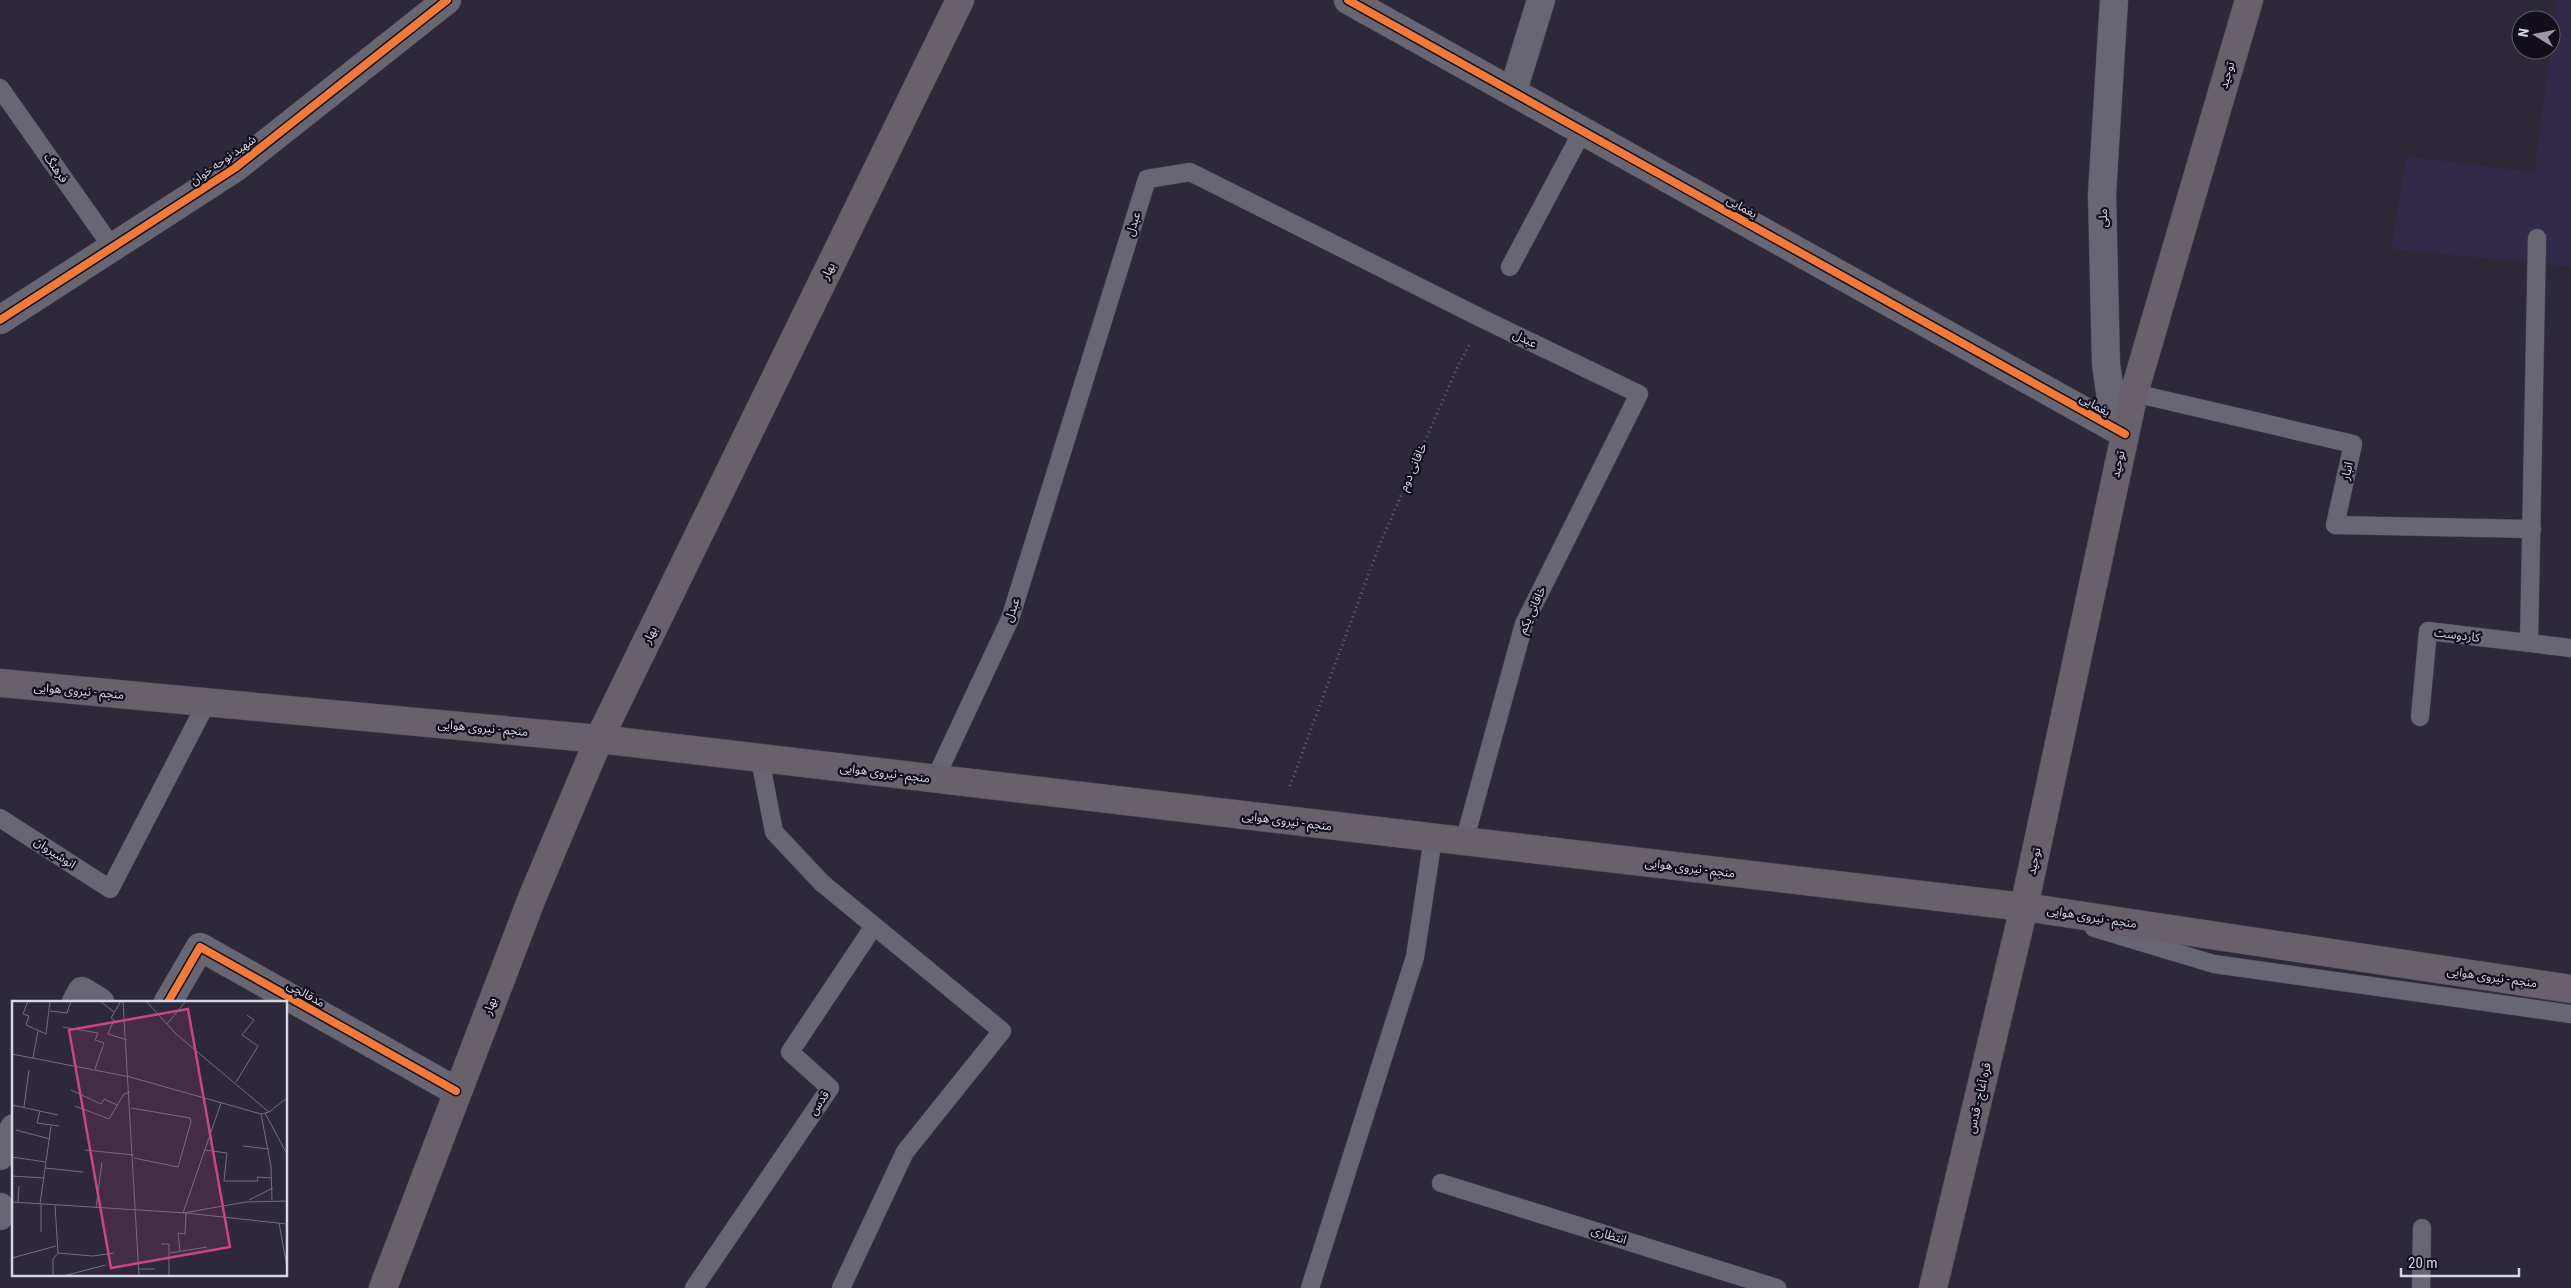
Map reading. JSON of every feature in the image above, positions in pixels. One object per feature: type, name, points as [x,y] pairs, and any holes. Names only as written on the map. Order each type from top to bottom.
[{"type":"main road","name":"بهار","points":[[383,1288],[456,1091],[532,898],[599,739],[960,0]]},
{"type":"main road","name":"توحید","points":[[2024,907],[2134,393],[2249,0]]},
{"type":"main road","name":"منجم - نیروی هوایی","points":[[0,683],[599,739],[2024,907],[2571,989]]},
{"type":"main road","name":"قره آغاج - قدس","points":[[1933,1288],[2024,907]]},
{"type":"street","name":"شهید نوحه خوان","points":[[0,320],[235,168],[447,0]]},
{"type":"street","name":"یغمایی","points":[[1348,0],[2124,434]]},
{"type":"street","points":[[1513,91],[1541,0]]},
{"type":"street","name":"ملی","points":[[2114,0],[2102,213],[2106,364],[2112,399],[2124,434]]},
{"type":"street","name":"مدقالچی","points":[[169,1001],[200,947],[456,1091]]},
{"type":"street","points":[[77,1001],[82,991],[98,1001]]},
{"type":"street","points":[[0,1156],[12,1132]]},
{"type":"street","points":[[0,1207],[2,1210],[0,1216]]},
{"type":"lane","name":"فرهنگ","points":[[0,88],[112,248]]},
{"type":"lane","points":[[1510,267],[1583,130]]},
{"type":"lane","name":"عبدل","points":[[935,779],[1010,619],[1147,179],[1190,172],[1483,319],[1639,394]]},
{"type":"lane","points":[[2530,643],[2537,238]]},
{"type":"lane","name":"انبار","points":[[2134,393],[2353,444],[2335,525],[2532,529]]},
{"type":"lane","name":"خاقانی یکم","points":[[1464,842],[1524,624],[1639,394]]},
{"type":"lane","name":"کاردوست","points":[[2420,717],[2428,631],[2571,648]]},
{"type":"lane","name":"انوشیروان","points":[[0,818],[110,889],[207,702]]},
{"type":"lane","points":[[760,759],[774,832],[822,884],[1002,1031],[905,1152],[841,1288]]},
{"type":"lane","points":[[1310,1288],[1415,956],[1433,838]]},
{"type":"lane","points":[[2024,907],[2214,964],[2571,1014]]},
{"type":"lane","name":"قدس","points":[[694,1288],[830,1088],[790,1052],[874,926]]},
{"type":"lane","name":"انتظاری","points":[[1441,1183],[1777,1288]]},
{"type":"lane","points":[[2421,1288],[2422,1228]]},
{"type":"shaded area","points":[[2557,0],[2571,0],[2571,267],[2391,249],[2406,156],[2534,172],[2549,60],[2561,60],[2561,10],[2556,10]]},
{"type":"cycle path","points":[[0,320],[235,168],[447,0]]},
{"type":"cycle path","points":[[1348,0],[2125,434]]},
{"type":"cycle path","points":[[169,1001],[200,947],[456,1091]]}]
